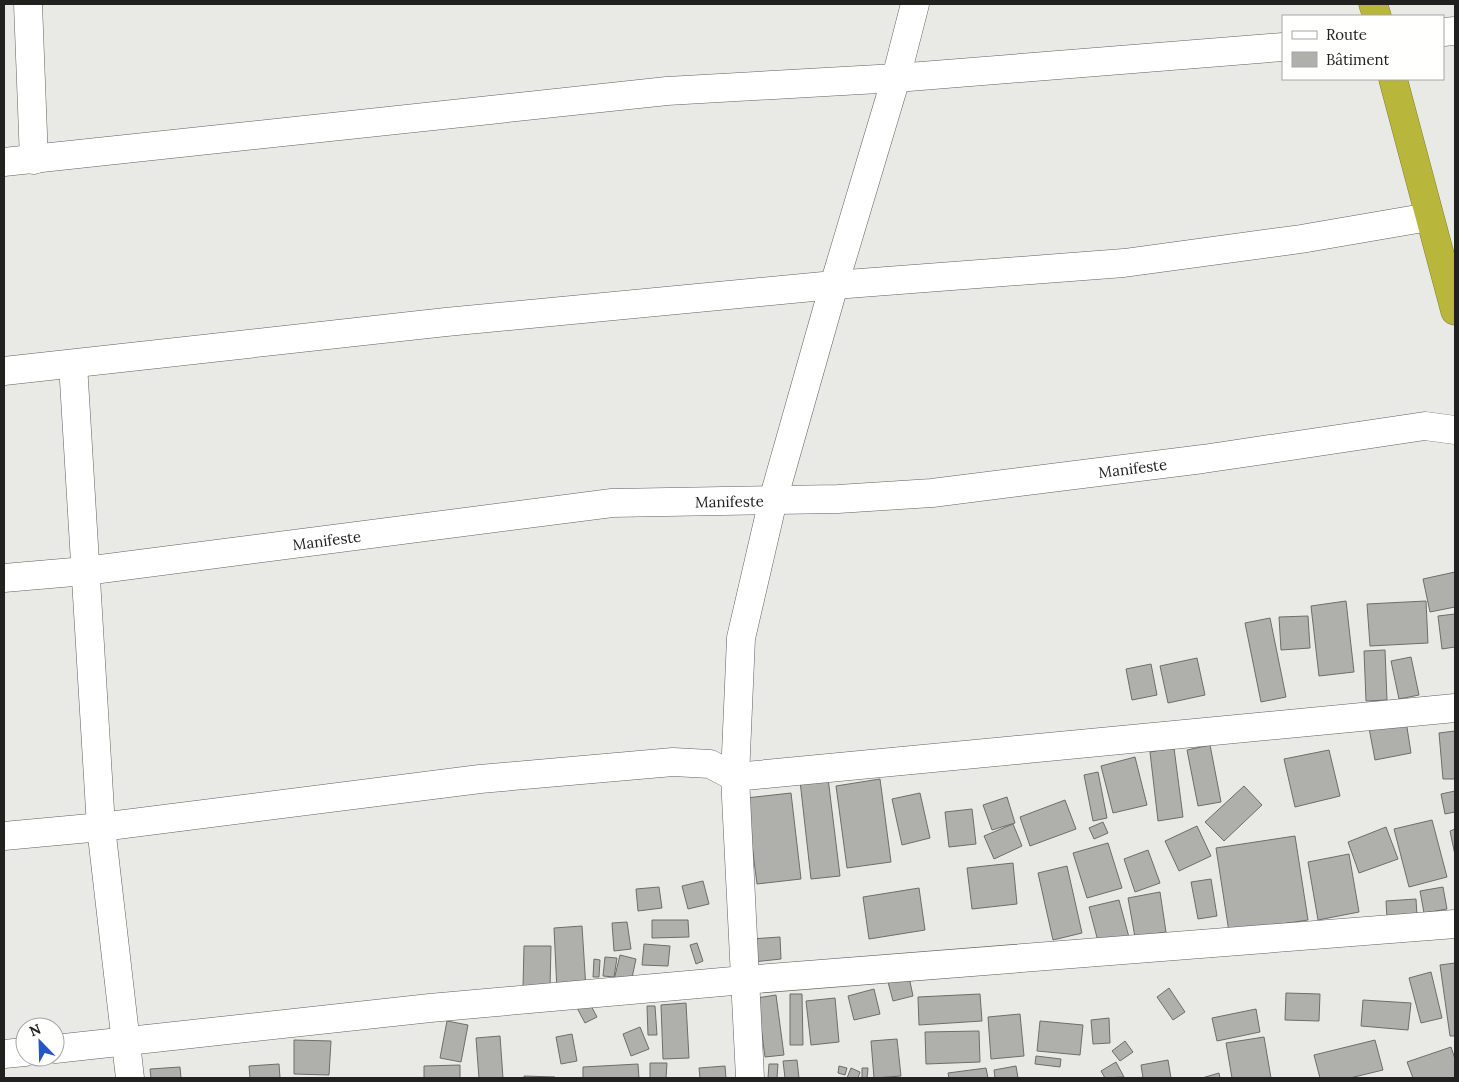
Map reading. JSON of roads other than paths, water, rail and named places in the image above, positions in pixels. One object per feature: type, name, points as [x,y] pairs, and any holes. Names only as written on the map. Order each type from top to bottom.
[{"type":"highway","points":[[1393,80],[1429,217],[1447,245],[1455,311]]},
{"type":"street","points":[[28,4],[34,160]]},
{"type":"street","points":[[750,1078],[735,777],[741,638],[773,500],[834,285],[896,78],[915,4]]},
{"type":"street","points":[[4,162],[667,91],[896,78],[1282,47]]},
{"type":"street","points":[[4,371],[446,322],[834,285],[1124,263],[1301,239],[1429,217]]},
{"type":"street","points":[[73,364],[84,571],[101,827],[130,1078]]},
{"type":"street","name":"Manifeste","points":[[4,578],[84,571],[612,503],[773,500],[932,493],[1203,459],[1425,426],[1455,430]]},
{"type":"street","points":[[4,836],[101,827],[480,779],[674,762],[710,764],[735,777],[1455,708]]},
{"type":"street","points":[[65,1048],[430,1008],[744,980],[1455,924]]}]
